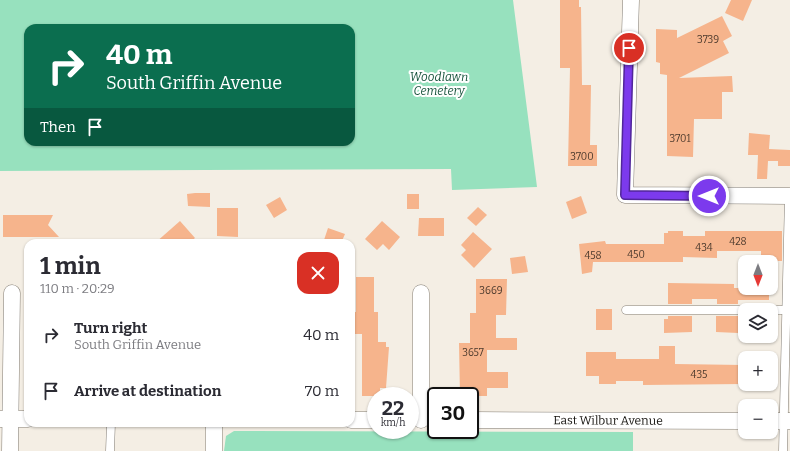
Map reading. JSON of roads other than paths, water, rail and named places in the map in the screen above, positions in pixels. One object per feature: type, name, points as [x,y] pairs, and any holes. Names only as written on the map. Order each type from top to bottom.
[{"type":"street","points":[[631,0],[625,195],[789,196]]},
{"type":"street","points":[[10,451],[5,419],[12,293]]},
{"type":"street","points":[[421,293],[422,420]]},
{"type":"street","points":[[5,419],[24,420]]},
{"type":"street","points":[[355,420],[367,420]]},
{"type":"street","name":"East Wilbur Avenue","points":[[479,420],[738,421]]},
{"type":"street","points":[[214,427],[214,451]]},
{"type":"lane","points":[[783,451],[782,421],[789,196]]},
{"type":"lane","points":[[626,310],[786,310]]},
{"type":"lane","points":[[110,451],[111,427]]},
{"type":"park label","name":"Woodlawn Cemetery","points":[[439,84]]}]
